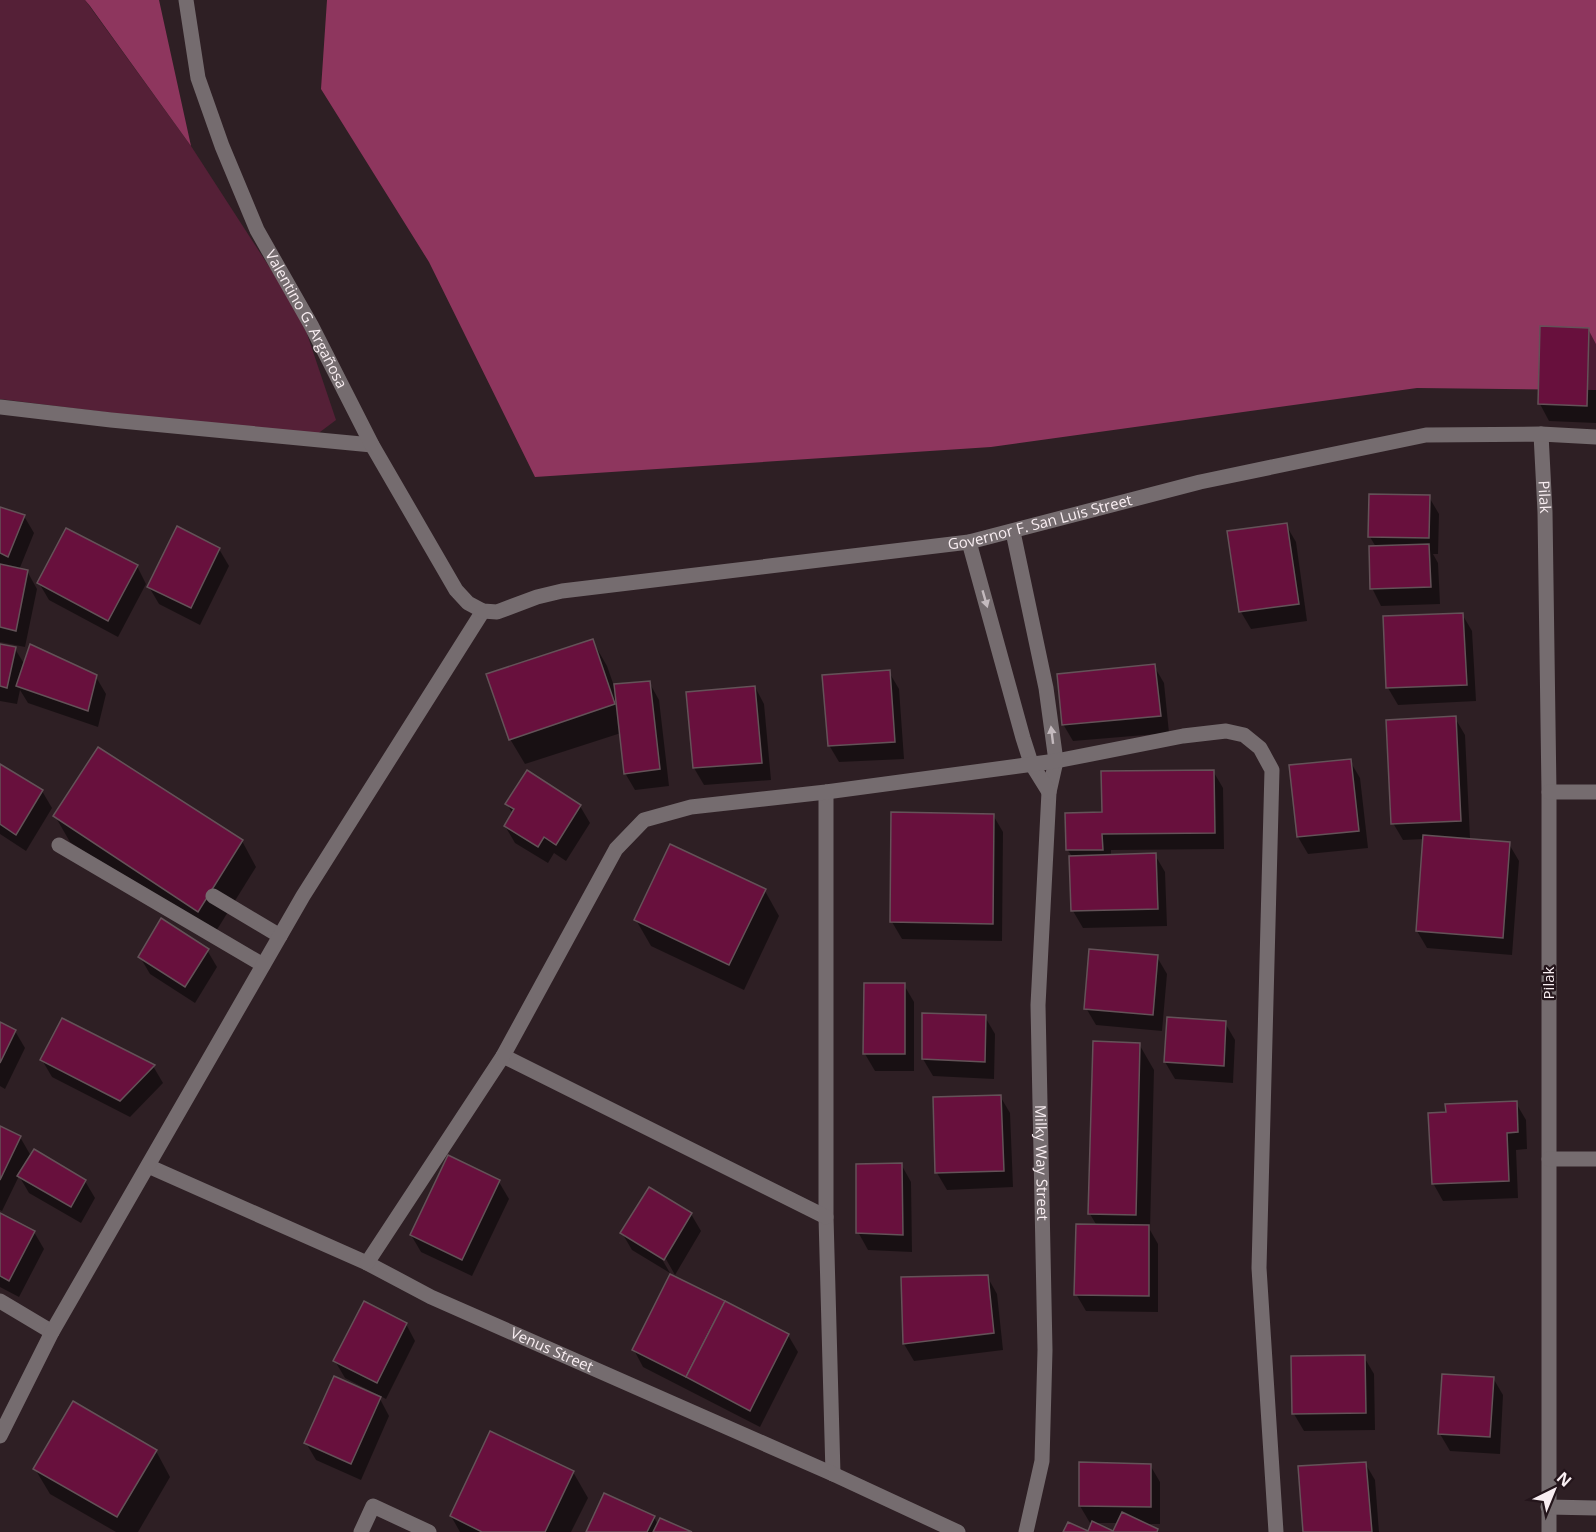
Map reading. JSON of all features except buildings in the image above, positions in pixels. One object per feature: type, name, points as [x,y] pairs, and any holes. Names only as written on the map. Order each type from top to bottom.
[{"type":"street","name":"Valentino G. Argañosa","points":[[186,0],[198,78],[222,146],[257,230],[311,325],[372,445],[456,590],[468,603],[483,611]]},
{"type":"street","points":[[0,406],[111,420],[372,445]]},
{"type":"street","name":"Governor F. San Luis Street","points":[[483,611],[497,612],[537,597],[562,591],[969,542],[1200,482],[1426,435],[1540,434],[1596,437]]},
{"type":"street","name":"Pilak","points":[[1540,434],[1545,512],[1549,792],[1549,1532]]},
{"type":"street","points":[[1013,532],[1046,688],[1056,761]]},
{"type":"street","points":[[969,542],[1031,763],[1049,792]]},
{"type":"street","points":[[0,1436],[52,1332],[303,896],[483,611]]},
{"type":"street","points":[[367,1263],[503,1056],[616,849],[644,820],[691,807],[826,792],[1056,761],[1183,736],[1226,731],[1245,735],[1260,748],[1272,770],[1259,1268],[1276,1532]]},
{"type":"street","name":"Milky Way Street","points":[[1026,1532],[1042,1461],[1045,1361],[1038,1005],[1049,792],[1056,761]]},
{"type":"street","points":[[826,792],[826,1217],[833,1474]]},
{"type":"street","points":[[1549,792],[1596,792]]},
{"type":"street","points":[[59,845],[263,965]]},
{"type":"street","points":[[213,897],[280,936]]},
{"type":"street","points":[[503,1056],[826,1217]]},
{"type":"street","points":[[1549,1159],[1596,1159]]},
{"type":"street","name":"Venus Street","points":[[148,1166],[367,1263],[431,1297],[833,1474],[958,1532]]},
{"type":"street","points":[[0,1301],[52,1332]]},
{"type":"street","points":[[361,1532],[373,1506],[429,1532]]},
{"type":"street","points":[[1548,1507],[1596,1508]]},
{"type":"shaded area","points":[[0,0],[85,0],[191,146],[301,316],[336,420],[312,438],[0,399]]},
{"type":"shaded area","points":[[85,0],[159,0],[191,146],[90,6]]},
{"type":"shaded area","points":[[327,0],[1596,0],[1596,390],[1417,388],[991,447],[535,477],[429,262],[321,89]]}]
